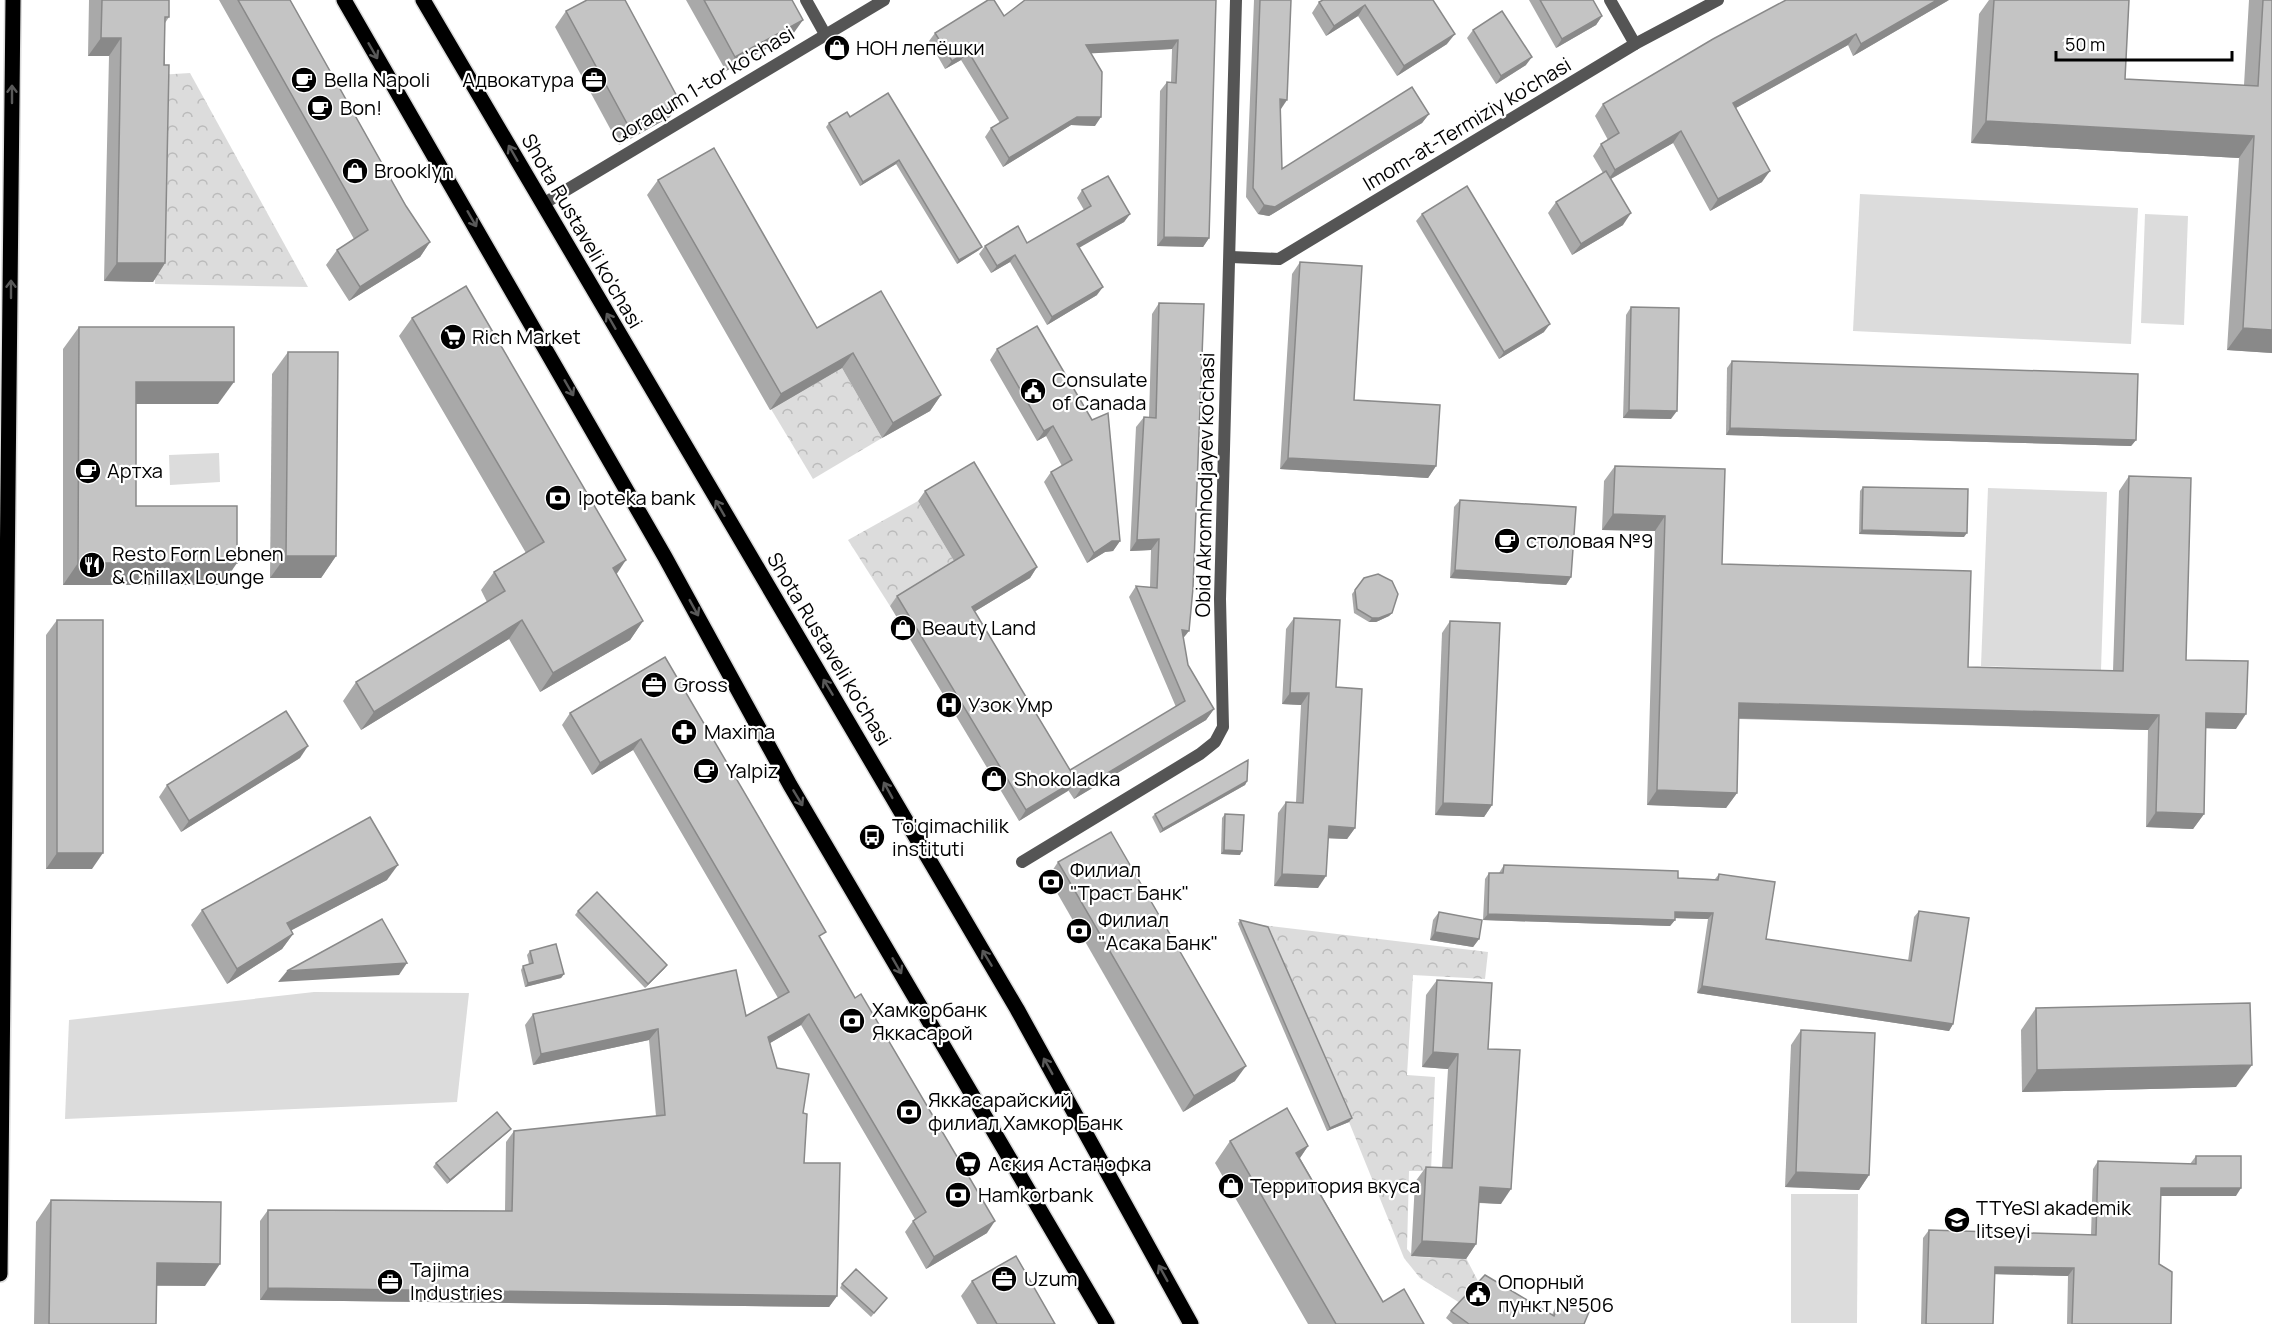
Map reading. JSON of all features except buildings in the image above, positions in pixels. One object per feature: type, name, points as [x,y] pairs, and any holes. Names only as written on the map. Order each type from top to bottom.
[{"type":"main road","points":[[0,1274],[13,0]]},
{"type":"main road","points":[[344,0],[659,547],[790,785],[1107,1324]]},
{"type":"main road","name":"Shota Rustaveli ko'chasi","points":[[423,0],[1017,1009],[1191,1324]]},
{"type":"street","points":[[806,0],[825,34]]},
{"type":"street","name":"Qoraqum 1-tor ko'chasi","points":[[543,204],[884,0]]},
{"type":"street","name":"Obid Akromhodjayev ko'chasi","points":[[1022,862],[1200,754],[1215,742],[1223,727],[1220,599],[1231,257],[1236,0]]},
{"type":"street","points":[[1610,0],[1635,44]]},
{"type":"street","name":"Imom-at-Termiziy ko'chasi","points":[[1231,257],[1279,260],[1635,44],[1718,0]]},
{"type":"green space","points":[[190,73],[308,287],[155,284],[158,75]]},
{"type":"green space","points":[[1860,194],[2138,208],[2131,344],[1853,331]]},
{"type":"green space","points":[[2145,214],[2188,216],[2184,325],[2141,323]]},
{"type":"green space","points":[[842,368],[882,438],[813,479],[771,409]]},
{"type":"green space","points":[[219,453],[220,482],[170,485],[169,455]]},
{"type":"green space","points":[[1988,488],[2107,492],[2101,670],[1981,666]]},
{"type":"green space","points":[[918,501],[957,566],[890,606],[848,540]]},
{"type":"green space","points":[[1236,922],[1488,952],[1485,979],[1413,975],[1407,1075],[1435,1077],[1431,1171],[1409,1171],[1407,1249],[1414,1257],[1466,1258],[1479,1283],[1460,1303],[1420,1278],[1404,1258],[1349,1122],[1265,931]]},
{"type":"green space","points":[[314,992],[469,993],[457,1102],[65,1119],[69,1020]]},
{"type":"green space","points":[[1791,1194],[1858,1194],[1857,1323],[1791,1323]]},
{"type":"place","name":"НОН лепёшки","points":[[837,48]]},
{"type":"place","name":"Bella Napoli","points":[[304,80]]},
{"type":"place","name":"Адвокатура","points":[[594,80]]},
{"type":"place","name":"Bon!","points":[[320,108]]},
{"type":"place","name":"Brooklyn","points":[[355,171]]},
{"type":"place","name":"Rich Market","points":[[453,337]]},
{"type":"place","name":"Consulate of Canada","points":[[1033,391]]},
{"type":"place","name":"Артха","points":[[88,471]]},
{"type":"place","name":"Ipoteka bank","points":[[558,498]]},
{"type":"place","name":"столовая №9","points":[[1507,541]]},
{"type":"place","name":"Resto Forn Lebnen & Chillax Lounge","points":[[92,565]]},
{"type":"place","name":"Beauty Land","points":[[903,628]]},
{"type":"place","name":"Gross","points":[[654,685]]},
{"type":"place","name":"Узок Умр","points":[[949,705]]},
{"type":"place","name":"Maxima","points":[[684,732]]},
{"type":"place","name":"Yalpiz","points":[[706,771]]},
{"type":"place","name":"Shokoladka","points":[[994,779]]},
{"type":"place","name":"To'qimachilik instituti","points":[[872,837]]},
{"type":"place","name":"Филиал \"Траст Банк\"","points":[[1051,882]]},
{"type":"place","name":"Филиал \"Асака Банк\"","points":[[1079,931]]},
{"type":"place","name":"Хамкорбанк Яккасарой","points":[[852,1021]]},
{"type":"place","name":"Яккасарайский филиал Хамкор Банк","points":[[909,1112]]},
{"type":"place","name":"Аския Астанофка","points":[[968,1164]]},
{"type":"place","name":"Территория вкуса","points":[[1231,1186]]},
{"type":"place","name":"Hamkorbank","points":[[958,1195]]},
{"type":"place","name":"TTYeSI akademik litseyi","points":[[1957,1220]]},
{"type":"place","name":"Uzum","points":[[1004,1279]]},
{"type":"place","name":"Tajima Industries","points":[[390,1282]]},
{"type":"place","name":"Опорный пункт №506","points":[[1478,1294]]}]
